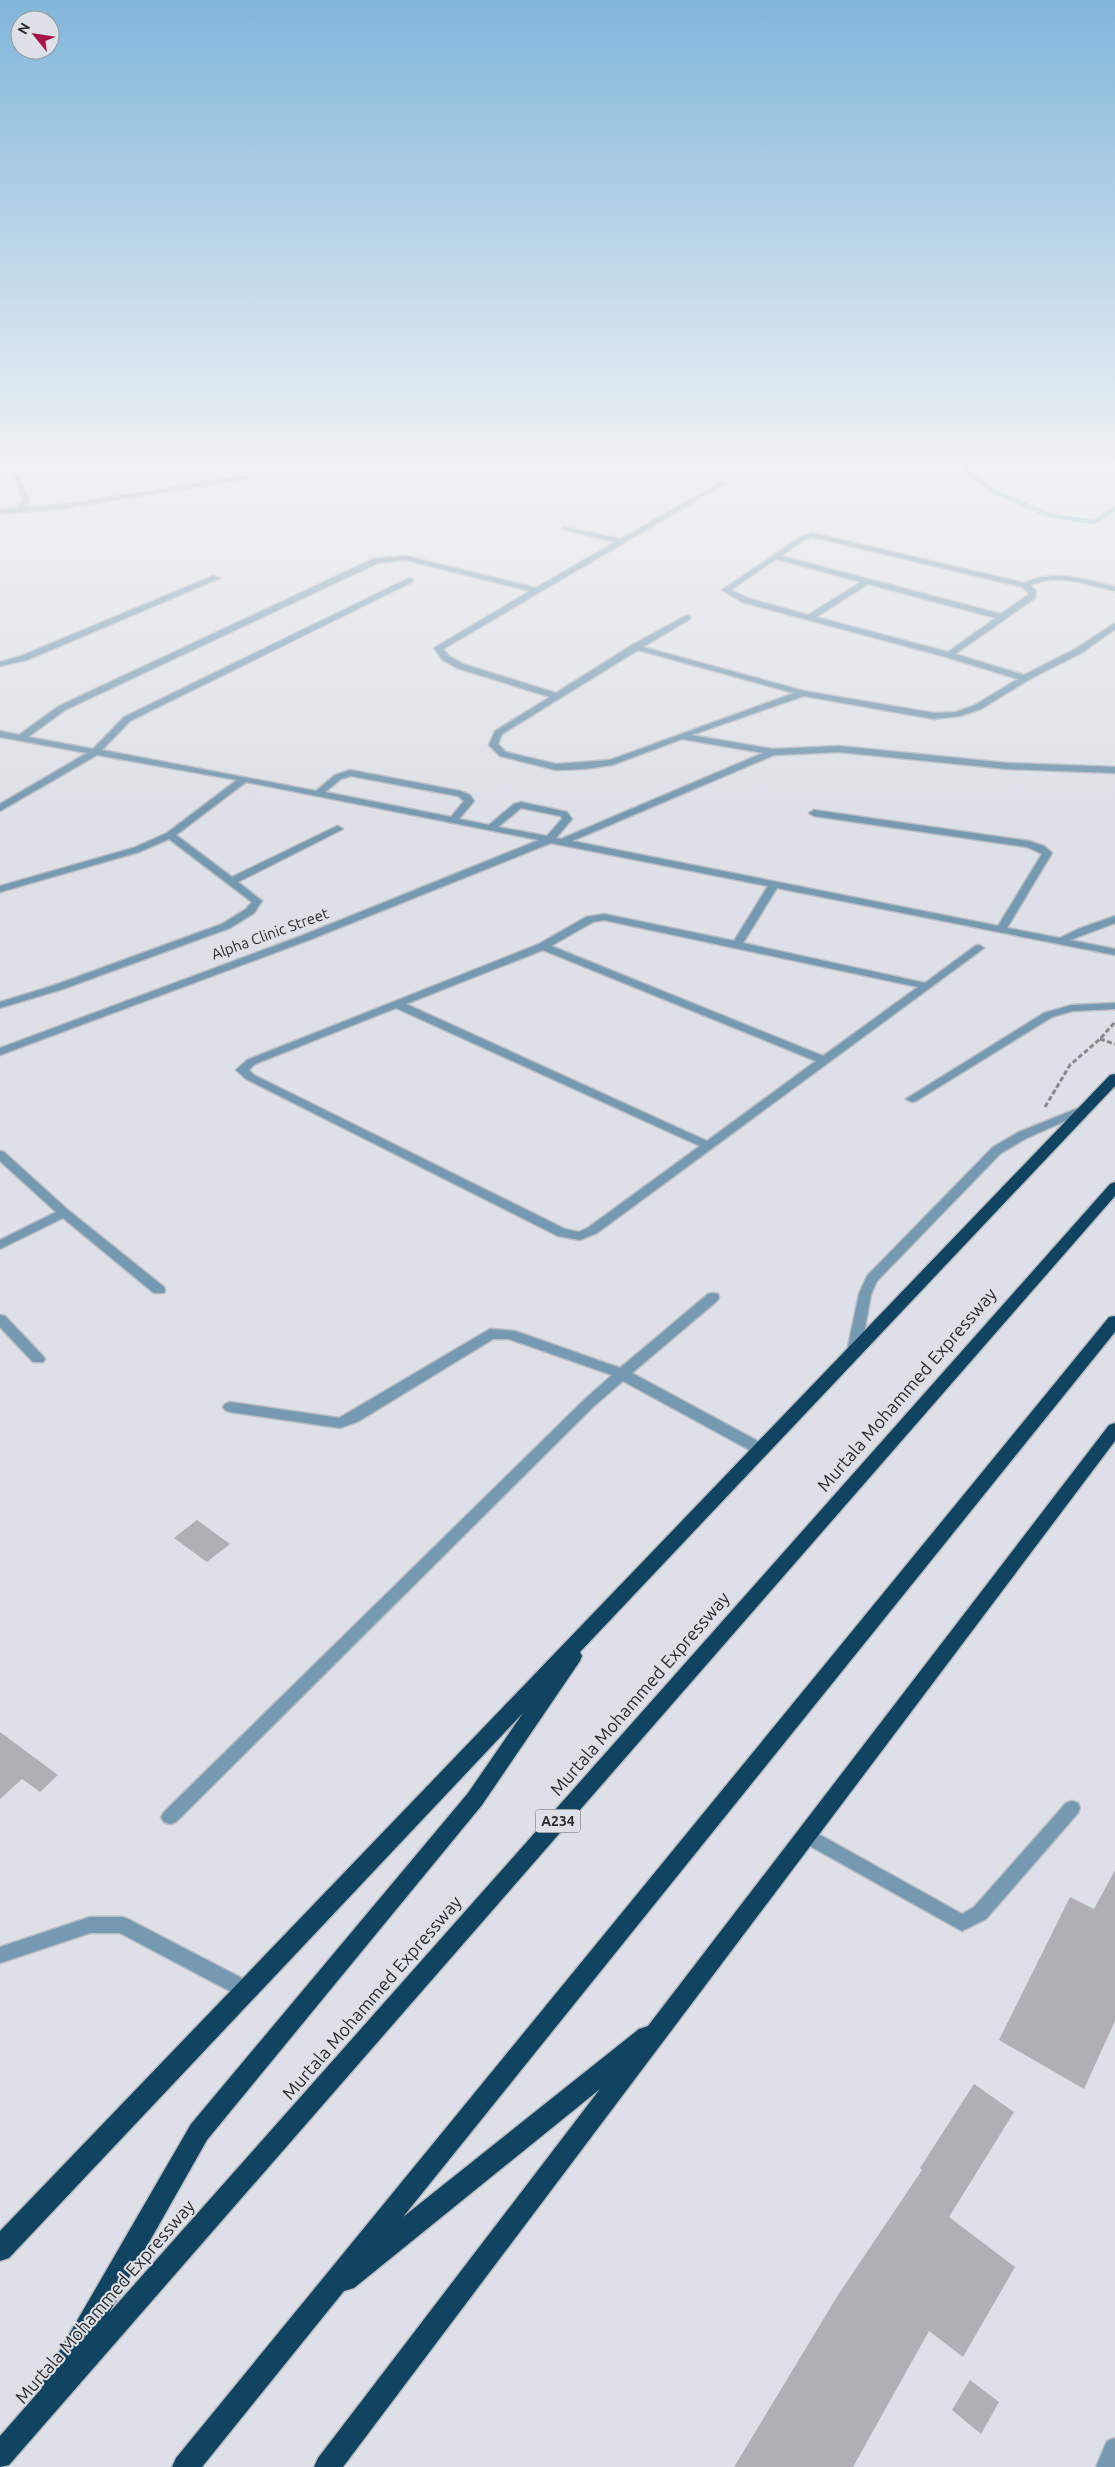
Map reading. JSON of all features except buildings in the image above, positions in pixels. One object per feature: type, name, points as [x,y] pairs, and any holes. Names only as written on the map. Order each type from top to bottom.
[{"type":"highway","points":[[0,2249],[1115,1078]]},
{"type":"highway","name":"Murtala Mohammed Expressway","points":[[0,2456],[1115,1187]]},
{"type":"highway","points":[[185,2467],[1115,1321]]},
{"type":"highway","points":[[328,2467],[1113,1434]]},
{"type":"highway","points":[[36,2415],[200,2132],[475,1799],[599,1618]]},
{"type":"highway","points":[[322,2298],[666,2022]]},
{"type":"street","points":[[0,664],[24,658],[208,581]]},
{"type":"street","points":[[20,738],[62,708],[335,581]]},
{"type":"street","points":[[0,808],[95,752],[127,719],[407,581]]},
{"type":"street","points":[[499,581],[538,591]]},
{"type":"street","points":[[555,581],[482,621],[438,648],[446,658],[460,666],[557,696]]},
{"type":"street","points":[[739,581],[726,590],[746,600],[949,655],[1025,678]]},
{"type":"street","points":[[863,581],[1002,617]]},
{"type":"street","points":[[949,655],[1032,596],[1032,591],[1025,585],[1008,581]]},
{"type":"street","points":[[1025,585],[1032,581]]},
{"type":"street","points":[[1082,581],[1115,589]]},
{"type":"street","points":[[810,617],[866,582]]},
{"type":"street","points":[[687,617],[635,647],[498,734],[493,746],[502,754],[556,766],[585,766],[612,762],[803,693]]},
{"type":"street","points":[[635,647],[803,693],[934,716],[957,714],[978,708],[1025,678],[1080,650],[1115,625]]},
{"type":"street","points":[[0,734],[244,779],[1115,952]]},
{"type":"street","points":[[680,736],[773,752],[839,749],[1007,766],[1115,770]]},
{"type":"street","points":[[562,842],[773,752]]},
{"type":"street","points":[[318,794],[338,777],[350,773],[450,792],[467,797],[469,801],[454,821]]},
{"type":"street","points":[[0,890],[136,850],[170,835],[244,779]]},
{"type":"street","points":[[491,828],[517,806],[564,814],[567,819],[549,840]]},
{"type":"street","points":[[814,813],[1029,844],[1041,848],[1046,853],[1001,929]]},
{"type":"street","points":[[231,881],[338,829]]},
{"type":"street","points":[[0,1005],[59,987],[226,926],[250,911],[257,900],[170,835]]},
{"type":"street","name":"Alpha Clinic Street","points":[[0,1052],[305,938],[549,840]]},
{"type":"street","points":[[737,945],[774,885]]},
{"type":"street","points":[[926,986],[604,917],[590,919],[543,946],[251,1062],[242,1070],[250,1077],[562,1233],[580,1236],[594,1230],[979,948]]},
{"type":"street","points":[[1062,941],[1074,931],[1099,926],[1115,919]]},
{"type":"street","points":[[543,946],[825,1061]]},
{"type":"street","points":[[396,1004],[709,1146]]},
{"type":"street","points":[[912,1099],[1048,1015],[1072,1008],[1115,1006]]},
{"type":"street","points":[[854,1351],[865,1294],[872,1278],[997,1150],[1024,1135],[1086,1108]]},
{"type":"street","points":[[0,1155],[64,1213],[159,1290]]},
{"type":"street","points":[[0,1244],[64,1213]]},
{"type":"street","points":[[170,1817],[589,1403],[713,1297]]},
{"type":"street","points":[[0,1319],[38,1359]]},
{"type":"street","points":[[230,1407],[340,1423],[354,1418],[490,1334],[510,1334],[622,1374],[760,1449]]},
{"type":"street","points":[[806,1836],[962,1923],[980,1913],[1072,1808]]},
{"type":"street","points":[[0,1955],[90,1925],[122,1925],[246,1990]]},
{"type":"street","points":[[1107,2467],[1115,2449]]},
{"type":"path","points":[[1024,1135],[1056,1090],[1070,1065],[1100,1039],[1111,1026]]},
{"type":"path","points":[[1100,1039],[1115,1044]]}]
